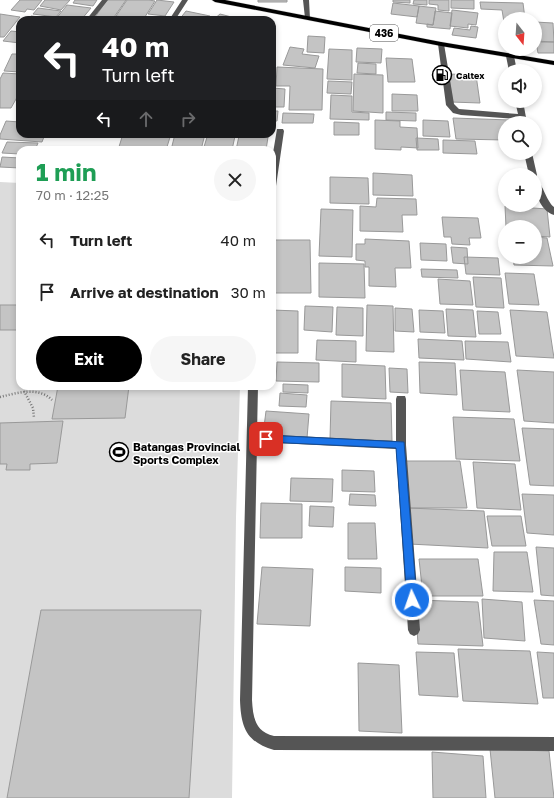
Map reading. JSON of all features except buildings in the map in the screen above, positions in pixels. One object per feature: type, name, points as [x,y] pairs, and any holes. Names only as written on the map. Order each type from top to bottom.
[{"type":"main road","name":"436","points":[[215,0],[498,54]]},
{"type":"main road","name":"436","points":[[510,56],[554,63]]},
{"type":"street","points":[[92,16],[105,0]]},
{"type":"street","points":[[175,16],[185,0]]},
{"type":"street","points":[[306,0],[308,18]]},
{"type":"street","points":[[441,44],[450,105],[452,108],[461,113],[498,117]]},
{"type":"street","points":[[510,56],[512,64]]},
{"type":"street","points":[[276,158],[280,130]]},
{"type":"street","points":[[542,199],[544,204],[554,212]]},
{"type":"street","points":[[252,390],[246,700],[247,716],[254,734],[264,741],[274,742],[554,744]]},
{"type":"street","points":[[401,399],[401,445],[414,630]]},
{"type":"street","points":[[252,438],[401,445]]},
{"type":"path","points":[[0,397],[23,391],[48,396],[52,400]]},
{"type":"path","points":[[23,391],[33,408],[34,418]]},
{"type":"shaded area","name":"Batangas Provincial Sports Complex","points":[[0,182],[16,183],[16,390],[240,390],[236,517],[232,798],[0,798]]},
{"type":"place","name":"Caltex","points":[[442,75]]},
{"type":"place","name":"Batangas Provincial Sports Complex","points":[[119,452]]},
{"type":"route","points":[[266,439],[401,445],[412,600]]}]
